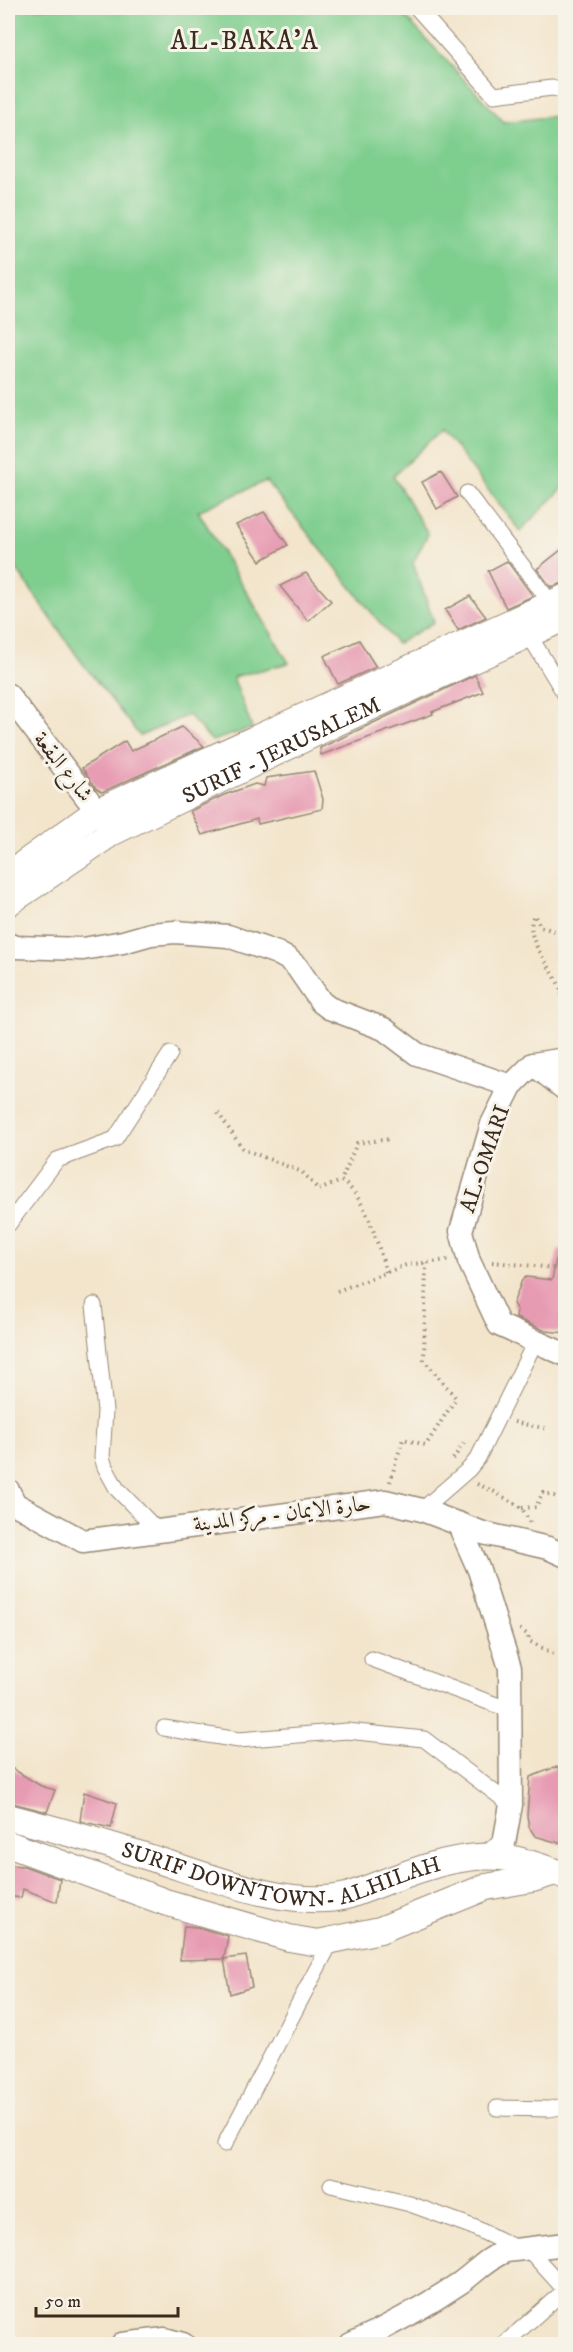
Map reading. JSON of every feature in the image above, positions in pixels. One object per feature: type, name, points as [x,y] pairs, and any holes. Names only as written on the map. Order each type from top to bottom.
[{"type":"main road","name":"SURIF - JERUSALEM","points":[[8,903],[113,832],[334,723],[529,634],[561,606]]},
{"type":"main road","name":"SURIF - JERUSALEM","points":[[8,876],[97,811],[561,606]]},
{"type":"main road","name":"SURIF DOWNTOWN- ALHILAH","points":[[8,1816],[267,1893],[297,1899],[332,1899],[447,1861],[481,1857],[511,1858],[561,1874]]},
{"type":"main road","name":"SURIF DOWNTOWN- ALHILAH","points":[[8,1844],[20,1852],[165,1902],[267,1932],[318,1944],[380,1930],[486,1887],[561,1874]]},
{"type":"street","points":[[417,8],[494,95],[552,88],[566,91]]},
{"type":"street","points":[[467,493],[561,606]]},
{"type":"street","points":[[529,634],[566,696]]},
{"type":"street","name":"شارع البقعة","points":[[8,695],[113,832]]},
{"type":"street","points":[[8,944],[15,947],[83,949],[123,942],[150,934],[175,932],[228,936],[277,952],[288,959],[297,967],[321,1002],[329,1008],[384,1029],[417,1054],[511,1086]]},
{"type":"street","points":[[8,1225],[57,1160],[115,1139],[170,1054]]},
{"type":"street","points":[[533,1064],[566,1059]]},
{"type":"street","points":[[533,1064],[566,1090]]},
{"type":"street","name":"AL-OMARI","points":[[533,1064],[511,1086],[492,1124],[461,1231],[469,1260],[499,1325],[566,1355]]},
{"type":"street","points":[[94,1305],[105,1411],[102,1457],[117,1489],[157,1530]]},
{"type":"street","points":[[422,1510],[469,1469],[478,1458],[536,1340]]},
{"type":"street","name":"حارة الايمان - مركز المدينة","points":[[8,1490],[15,1504],[83,1541],[385,1501],[422,1510],[483,1533],[548,1548],[566,1556]]},
{"type":"street","points":[[458,1523],[479,1570],[510,1668],[511,1805],[504,1843],[492,1853],[481,1857]]},
{"type":"street","points":[[372,1659],[510,1710]]},
{"type":"street","points":[[164,1728],[239,1740],[347,1731],[424,1739],[511,1805]]},
{"type":"street","points":[[225,2144],[331,1942]]},
{"type":"street","points":[[497,2109],[549,2109],[566,2106]]},
{"type":"street","points":[[331,2185],[410,2204],[473,2227],[525,2250],[565,2290],[504,2344]]},
{"type":"street","points":[[351,2344],[378,2332],[462,2282],[496,2254],[566,2244]]},
{"type":"street","points":[[122,2344],[165,2339],[183,2344]]},
{"type":"path","points":[[566,934],[542,927],[534,915],[531,921],[531,935],[559,986],[566,1020]]},
{"type":"path","points":[[218,1113],[243,1149],[302,1172],[319,1190],[341,1181],[357,1143],[390,1139]]},
{"type":"path","points":[[341,1181],[351,1187],[359,1199],[378,1244],[386,1272]]},
{"type":"path","points":[[337,1291],[406,1265],[451,1259],[566,1269]]},
{"type":"path","points":[[387,1493],[402,1438],[426,1445],[456,1398],[424,1360],[426,1263]]},
{"type":"path","points":[[504,1419],[548,1429]]},
{"type":"path","points":[[448,1466],[468,1437]]},
{"type":"path","points":[[472,1482],[522,1508],[533,1529]]},
{"type":"path","points":[[522,1508],[536,1507],[543,1492],[557,1497]]},
{"type":"path","points":[[518,1627],[528,1635],[530,1641],[554,1654]]},
{"type":"green space","points":[[8,8],[397,8],[504,122],[565,115],[565,486],[520,531],[442,430],[393,476],[428,534],[413,563],[434,622],[397,644],[266,481],[198,511],[289,663],[233,677],[252,728],[212,741],[188,715],[140,736],[80,660],[8,557]]},
{"type":"building","points":[[441,472],[457,497],[437,509],[422,482]]},
{"type":"building","points":[[264,512],[288,545],[260,561],[236,525]]},
{"type":"building","points":[[566,546],[566,582],[551,587],[537,569]]},
{"type":"building","points":[[507,561],[533,596],[506,608],[488,571]]},
{"type":"building","points":[[306,573],[331,601],[308,621],[280,586]]},
{"type":"building","points":[[470,596],[486,617],[458,630],[445,610]]},
{"type":"building","points":[[359,640],[376,667],[338,684],[324,656]]},
{"type":"building","points":[[475,675],[483,692],[432,712],[433,714],[321,755],[320,748]]},
{"type":"building","points":[[182,727],[204,746],[102,792],[96,788],[82,768],[125,741],[131,751]]},
{"type":"building","points":[[314,771],[323,799],[322,809],[258,824],[257,819],[202,835],[190,811],[255,784],[264,786],[266,778]]},
{"type":"building","points":[[558,1249],[566,1250],[566,1333],[546,1331],[516,1318],[517,1310],[513,1304],[522,1280],[526,1277],[552,1280]]},
{"type":"building","points":[[8,1766],[41,1786],[55,1790],[47,1812],[8,1802]]},
{"type":"building","points":[[556,1767],[566,1771],[566,1845],[535,1836],[529,1827],[527,1816],[530,1777]]},
{"type":"building","points":[[84,1792],[117,1803],[111,1828],[80,1821]]},
{"type":"building","points":[[8,1865],[24,1866],[60,1879],[57,1902],[23,1889],[21,1898],[8,1896]]},
{"type":"building","points":[[184,1926],[197,1927],[228,1936],[224,1959],[180,1960]]},
{"type":"building","points":[[246,1956],[252,1987],[230,1994],[224,1959]]},
{"type":"district","name":"AL-BAKA'A","points":[[245,41]]}]
